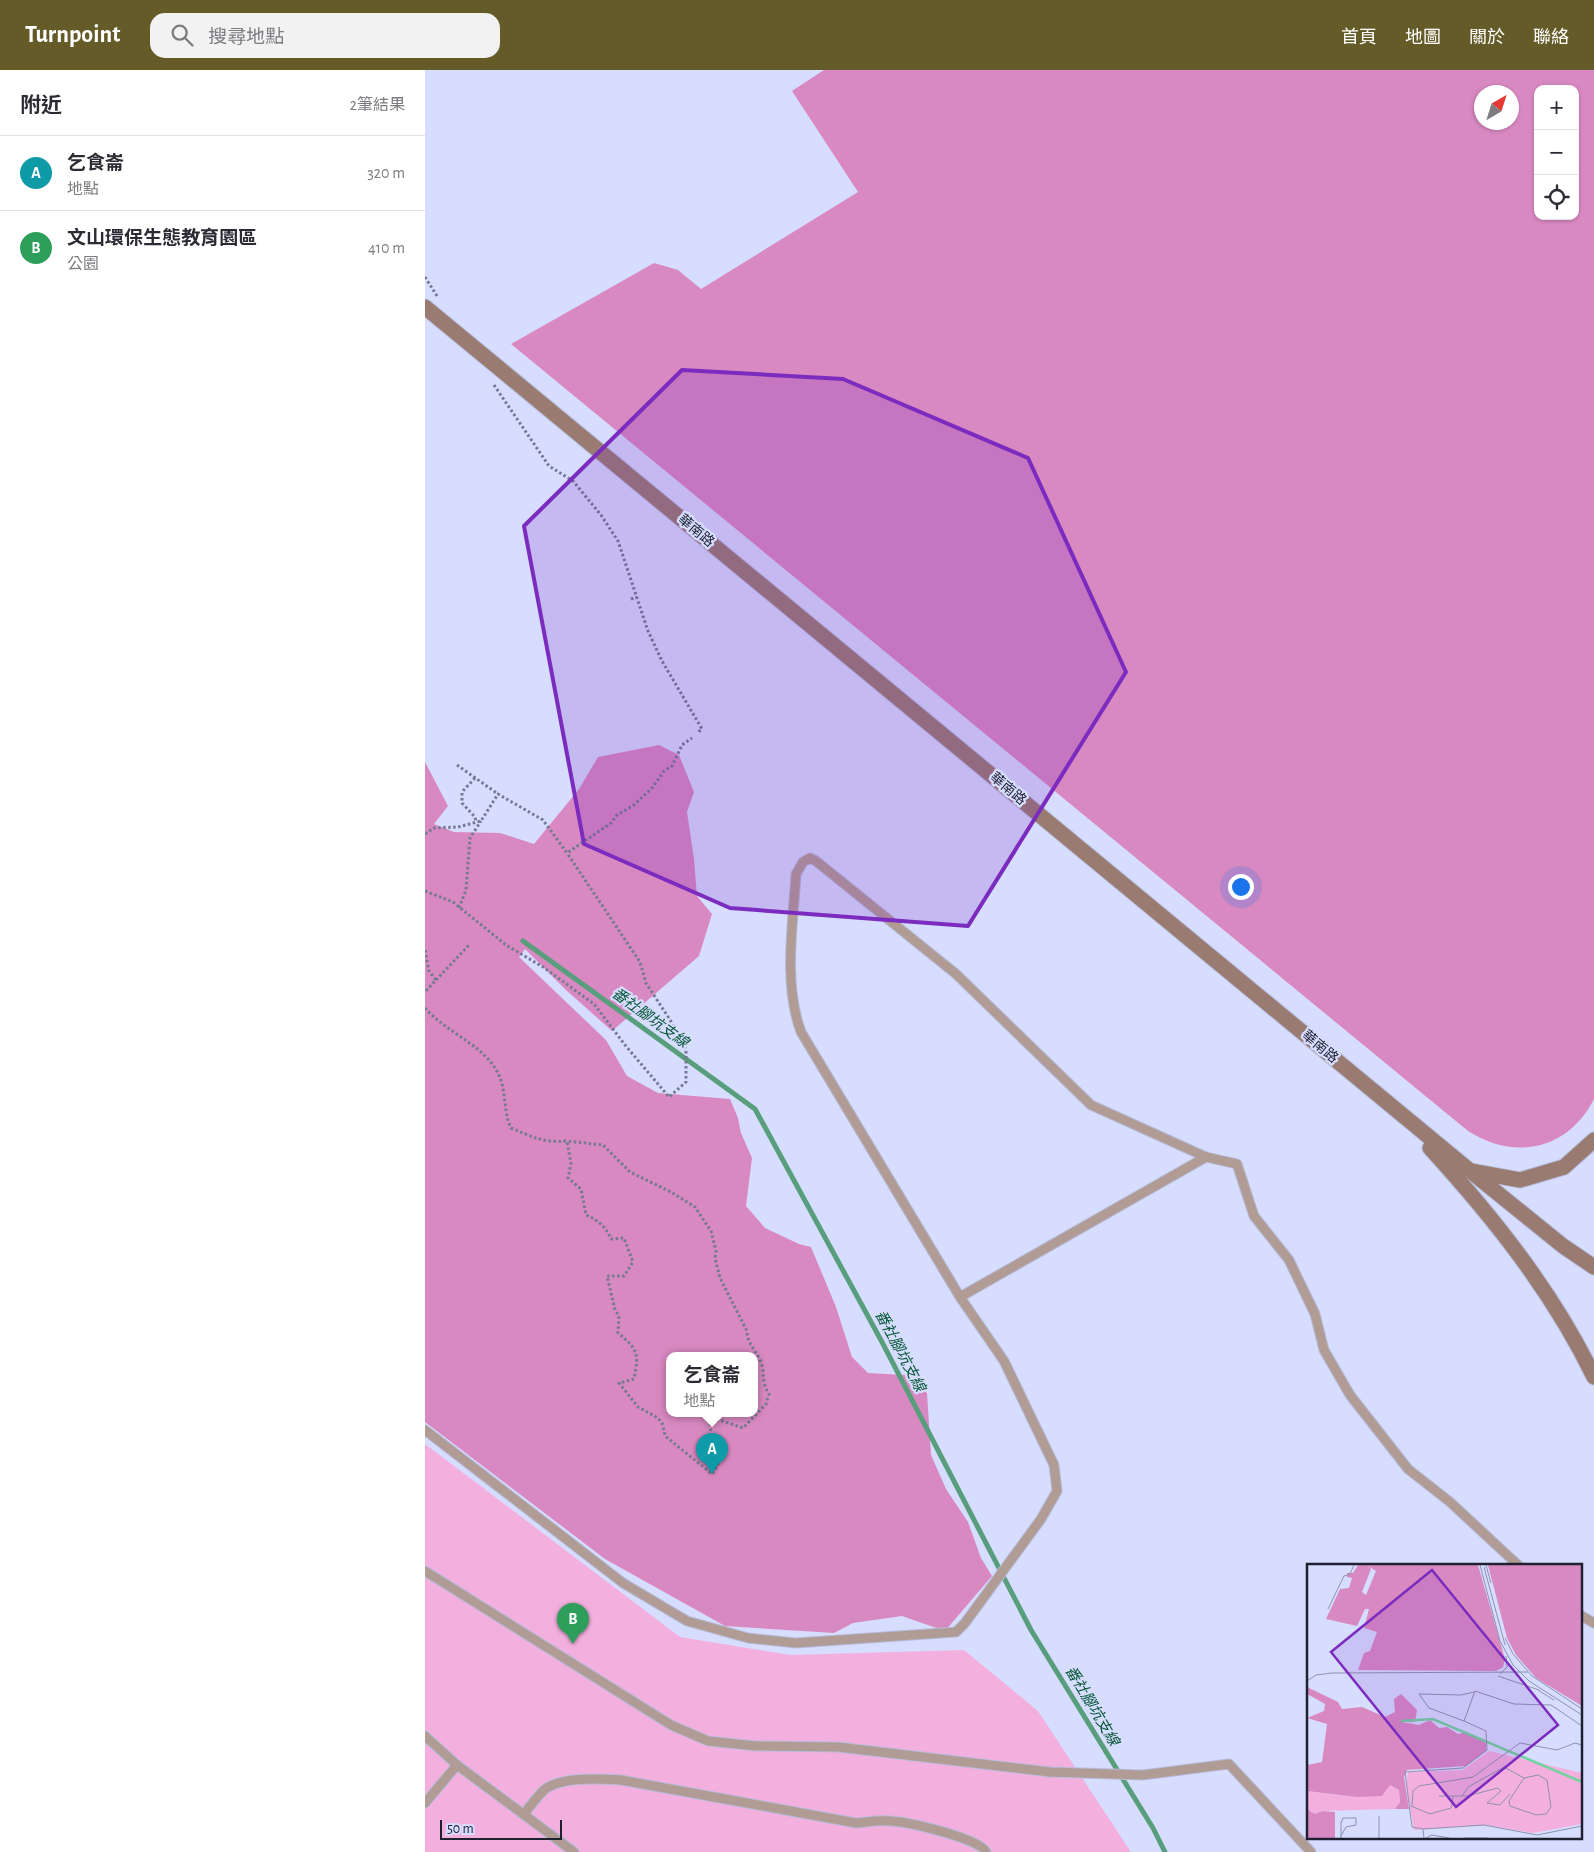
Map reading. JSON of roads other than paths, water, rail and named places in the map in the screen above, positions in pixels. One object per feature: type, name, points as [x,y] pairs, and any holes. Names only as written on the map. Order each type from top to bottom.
[{"type":"street","name":"華南路","points":[[425,307],[1469,1170],[1563,1246],[1594,1267]]},
{"type":"street","points":[[1394,1108],[1463,1184],[1537,1277],[1594,1376]]},
{"type":"street","points":[[1469,1170],[1520,1180],[1565,1167],[1594,1140]]},
{"type":"lane","points":[[425,1430],[623,1583],[687,1621],[748,1638],[796,1643],[956,1632],[965,1624],[1041,1519],[1057,1491],[1054,1465],[1004,1361],[960,1297],[801,1032],[795,1015],[792,1000],[792,953],[796,874],[803,862],[810,858],[956,974],[1091,1105],[1207,1157],[1237,1164],[1253,1216],[1289,1260],[1315,1314],[1324,1350],[1350,1395],[1408,1469],[1450,1502],[1517,1564]]},
{"type":"lane","points":[[960,1297],[1207,1157]]},
{"type":"lane","points":[[425,1571],[671,1725],[708,1741],[757,1746],[838,1747],[1051,1772],[1143,1775],[1229,1764],[1311,1852]]},
{"type":"lane","points":[[1581,1616],[1594,1623]]},
{"type":"lane","points":[[425,1736],[457,1765],[560,1844],[574,1852]]},
{"type":"lane","points":[[425,1802],[457,1765]]},
{"type":"lane","points":[[523,1814],[546,1789],[564,1782],[589,1779],[621,1780],[856,1823],[892,1821],[965,1838],[983,1846],[986,1852]]},
{"type":"waterway","name":"番社腳坑支線","points":[[523,941],[755,1109],[882,1342],[1031,1630],[1153,1828],[1165,1852]]},
{"type":"place","name":"乞食崙","points":[[712,1474]]},
{"type":"place","name":"文山環保生態教育園區","points":[[573,1644]]}]
